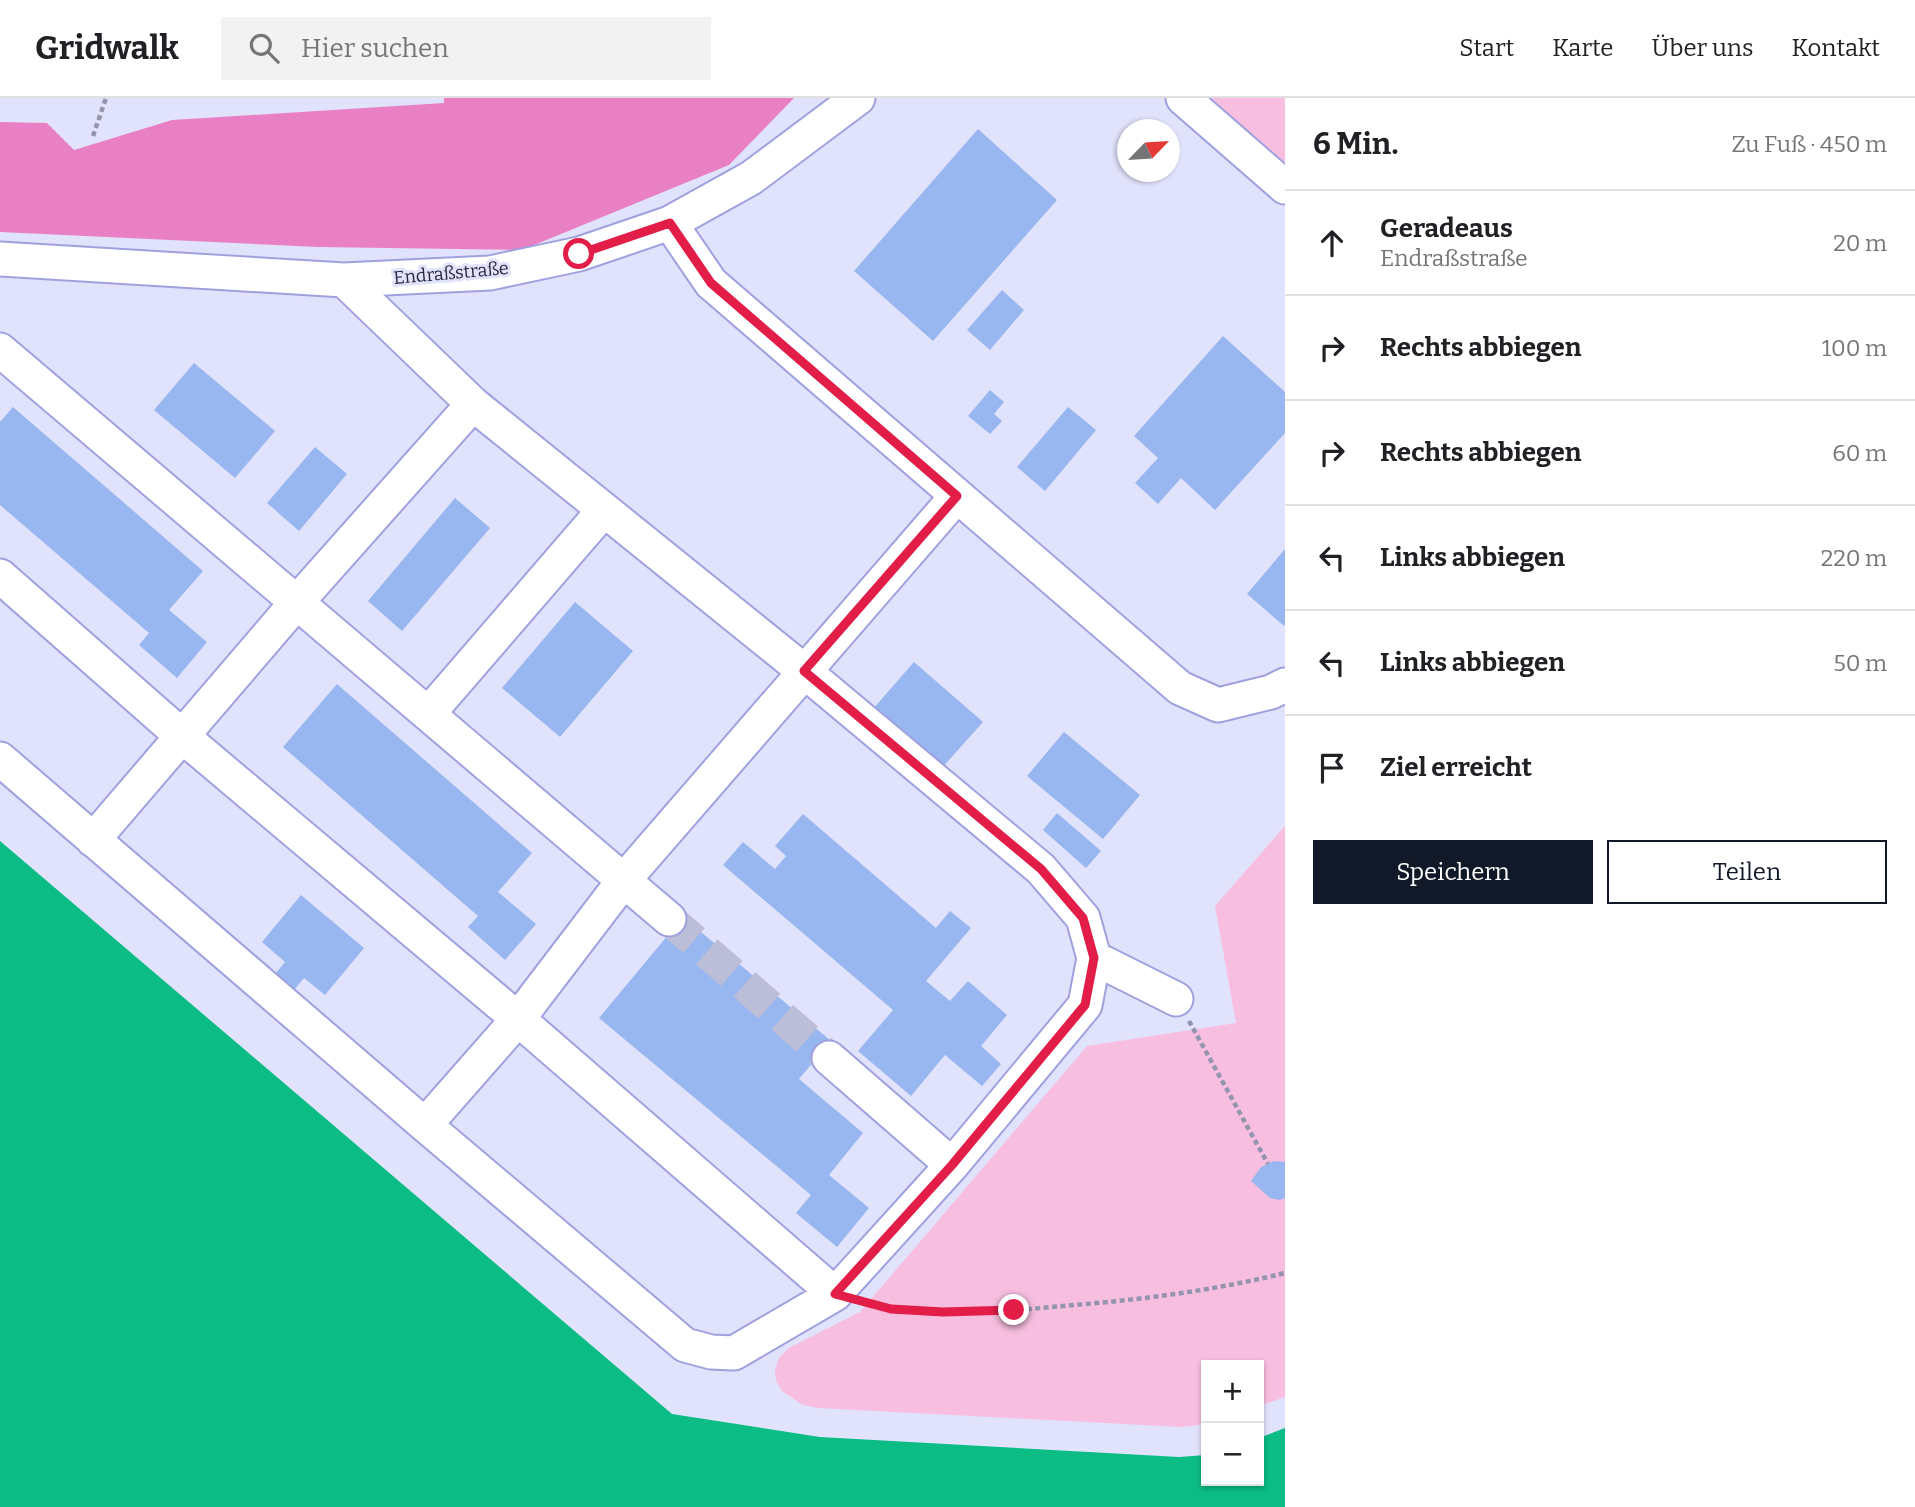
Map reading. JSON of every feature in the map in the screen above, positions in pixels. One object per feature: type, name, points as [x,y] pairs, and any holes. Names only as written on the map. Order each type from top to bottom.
[{"type":"street","name":"Endraßstraße","points":[[0,259],[344,280],[490,273],[579,254],[670,223],[751,178],[858,98]]},
{"type":"street","points":[[1183,98],[1285,187]]},
{"type":"street","points":[[670,223],[711,283],[1180,688],[1218,705],[1271,692],[1285,685]]},
{"type":"street","points":[[0,759],[685,1345],[711,1352],[734,1353],[835,1294],[952,1165],[1085,1005],[1094,958],[1083,918],[1041,869],[804,671],[474,404],[344,280]]},
{"type":"street","points":[[0,351],[668,919]]},
{"type":"street","points":[[93,840],[297,603],[474,404]]},
{"type":"street","points":[[425,1125],[518,1019],[624,880],[957,496]]},
{"type":"street","points":[[428,714],[604,510]]},
{"type":"street","points":[[0,576],[182,736],[518,1019],[835,1294]]},
{"type":"street","points":[[1094,958],[1176,999]]},
{"type":"street","points":[[829,1059],[952,1165]]},
{"type":"path","points":[[93,136],[106,98]]},
{"type":"path","points":[[1176,999],[1268,1164]]},
{"type":"path","points":[[835,1294],[891,1309],[943,1312],[1014,1310],[1151,1298],[1247,1283],[1285,1273]]},
{"type":"shaded area","points":[[444,98],[794,98],[729,165],[522,250],[318,247],[0,232],[0,122],[47,123],[74,150],[172,120],[444,103]]},
{"type":"shaded area","points":[[1194,98],[1285,98],[1285,177]]},
{"type":"shaded area","points":[[1285,826],[1285,1397],[1264,1404],[1264,1360],[1201,1360],[1201,1425],[1181,1427],[818,1408],[803,1405],[782,1391],[776,1380],[775,1370],[779,1358],[789,1348],[860,1312],[1087,1046],[1236,1023],[1215,906]]},
{"type":"shaded area","points":[[0,841],[672,1414],[820,1437],[1179,1457],[1201,1455],[1201,1486],[1264,1486],[1264,1436],[1285,1428],[1285,1507],[0,1507]]},
{"type":"building","points":[[978,129],[1057,200],[933,341],[854,271]]},
{"type":"building","points":[[1002,290],[1024,310],[990,350],[967,330]]},
{"type":"building","points":[[1223,336],[1285,392],[1285,433],[1215,510],[1181,478],[1158,504],[1135,483],[1158,458],[1134,436]]},
{"type":"building","points":[[194,363],[275,431],[235,478],[154,410]]},
{"type":"building","points":[[990,390],[1004,402],[994,414],[1002,421],[990,434],[968,416]]},
{"type":"building","points":[[13,407],[203,571],[169,610],[207,642],[177,678],[139,645],[149,633],[0,505],[0,422]]},
{"type":"building","points":[[1068,407],[1096,430],[1045,491],[1017,467]]},
{"type":"building","points":[[315,447],[347,474],[299,531],[267,503]]},
{"type":"building","points":[[455,498],[490,528],[402,631],[368,601]]},
{"type":"building","points":[[1285,549],[1285,624],[1284,626],[1247,594]]},
{"type":"building","points":[[575,602],[633,651],[560,737],[502,688]]},
{"type":"building","points":[[914,662],[983,722],[941,769],[873,709]]},
{"type":"building","points":[[337,684],[532,853],[498,892],[536,924],[505,960],[468,927],[478,916],[283,747]]},
{"type":"building","points":[[1064,732],[1140,795],[1103,839],[1027,776]]},
{"type":"building","points":[[1057,813],[1101,851],[1086,868],[1043,830]]},
{"type":"building","points":[[803,814],[936,928],[950,911],[971,928],[926,981],[950,1001],[968,981],[1007,1015],[981,1046],[1001,1064],[982,1086],[945,1055],[911,1096],[858,1051],[893,1010],[723,865],[743,842],[775,869],[786,856],[775,846]]},
{"type":"building","points":[[301,895],[364,948],[325,995],[304,978],[294,990],[275,974],[285,962],[262,942]]},
{"type":"building","points":[[683,917],[831,1041],[799,1079],[863,1133],[829,1175],[869,1208],[837,1247],[796,1213],[811,1195],[599,1018]]},
{"type":"building","points":[[1274,1161],[1285,1162],[1285,1198],[1280,1200],[1270,1198],[1251,1181],[1261,1167]]},
{"type":"tunnel","points":[[669,919],[829,1058]]},
{"type":"route","points":[[579,254],[670,223],[711,283],[957,496],[804,671],[1041,869],[1083,918],[1094,958],[1085,1005],[952,1165],[835,1294],[891,1309],[943,1312],[1014,1310]]}]
